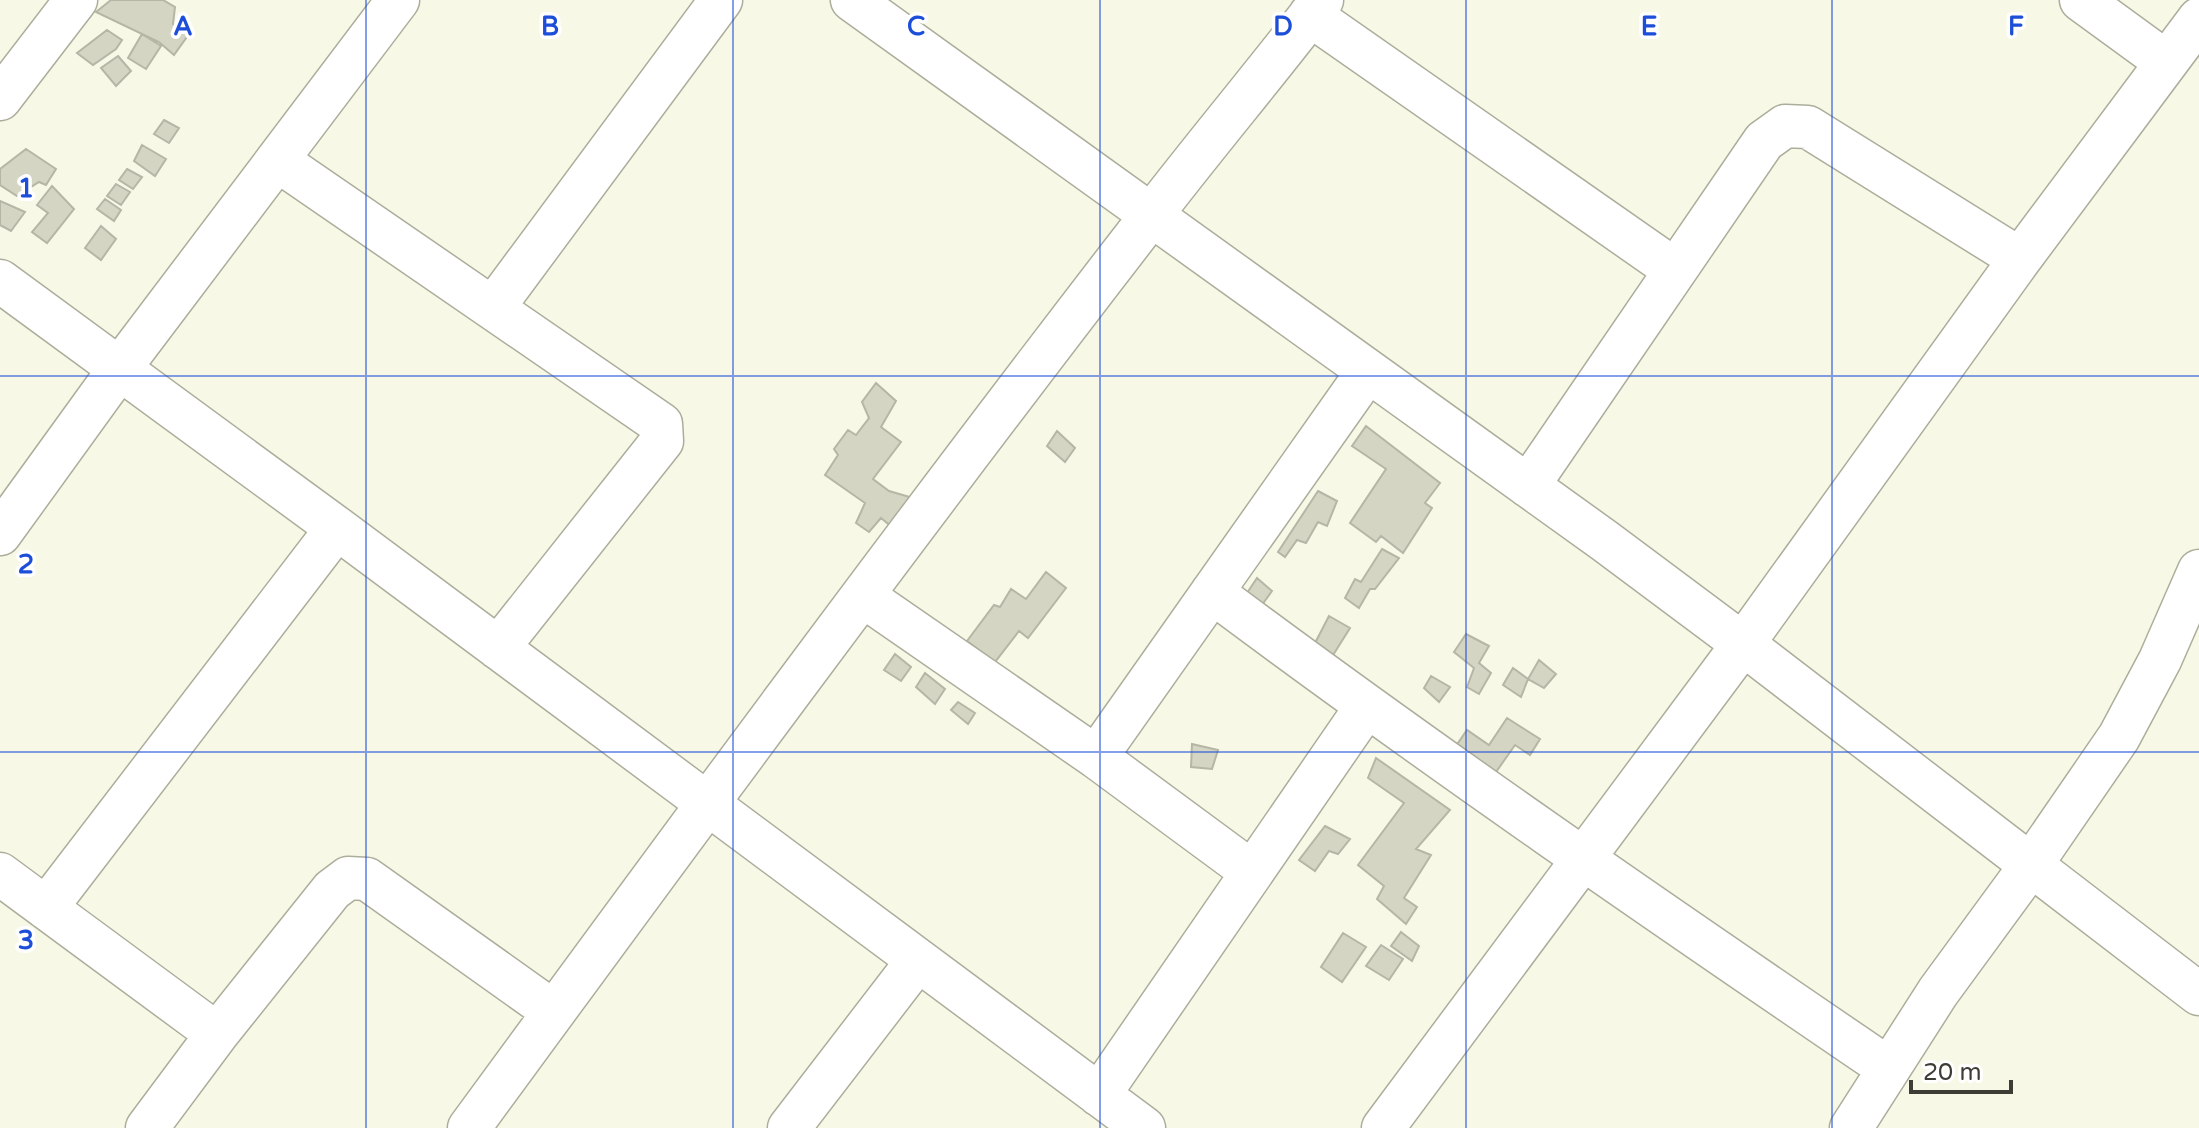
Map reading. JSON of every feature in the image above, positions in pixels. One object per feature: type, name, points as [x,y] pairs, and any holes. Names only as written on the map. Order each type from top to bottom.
[{"type":"street","points":[[0,534],[120,368],[398,0]]},
{"type":"street","points":[[493,308],[721,0]]},
{"type":"street","points":[[2081,0],[2166,62]]},
{"type":"street","points":[[0,99],[69,2]]},
{"type":"street","points":[[872,6],[1151,215],[1743,644],[2199,994]]},
{"type":"street","points":[[469,1128],[707,802],[1151,215],[1316,8],[1675,270]]},
{"type":"street","points":[[1383,1128],[1743,644],[2020,259],[2199,19]]},
{"type":"street","points":[[1528,486],[1764,141],[1785,126],[1808,127],[2020,259]]},
{"type":"street","points":[[277,160],[661,424],[662,441],[498,648]]},
{"type":"street","points":[[0,281],[1144,1128]]},
{"type":"street","points":[[1096,757],[1368,371]]},
{"type":"street","points":[[46,908],[337,528]]},
{"type":"street","points":[[1851,1128],[1938,992],[2119,737],[2160,660],[2199,571]]},
{"type":"street","points":[[1212,592],[1366,707],[1582,860],[1888,1068]]},
{"type":"street","points":[[863,596],[1096,757],[1252,872]]},
{"type":"street","points":[[1099,1095],[1366,707]]},
{"type":"street","points":[[0,874],[217,1034]]},
{"type":"street","points":[[147,1128],[217,1034],[332,890],[348,878],[367,879],[554,1012]]},
{"type":"street","points":[[789,1128],[918,960]]},
{"type":"building","points":[[111,0],[163,0],[175,7],[173,24],[189,34],[174,55],[159,42],[96,12]]},
{"type":"building","points":[[107,30],[122,40],[116,49],[93,65],[77,53]]},
{"type":"building","points":[[142,34],[161,46],[146,69],[128,58]]},
{"type":"building","points":[[118,56],[131,71],[116,86],[101,68]]},
{"type":"building","points":[[164,120],[179,128],[169,143],[154,134]]},
{"type":"building","points":[[142,145],[166,159],[155,176],[134,161]]},
{"type":"building","points":[[26,149],[56,169],[46,185],[39,182],[17,196],[0,185],[0,169]]},
{"type":"building","points":[[127,169],[142,177],[133,189],[119,180]]},
{"type":"building","points":[[116,184],[130,192],[121,205],[107,196]]},
{"type":"building","points":[[52,186],[74,209],[47,243],[32,232],[48,213],[37,205]]},
{"type":"building","points":[[105,199],[121,210],[114,221],[97,209]]},
{"type":"building","points":[[0,201],[25,212],[11,231],[0,225]]},
{"type":"building","points":[[101,226],[116,239],[101,260],[85,248]]},
{"type":"building","points":[[876,383],[896,401],[881,427],[901,442],[873,479],[889,491],[910,497],[893,528],[881,518],[869,532],[856,523],[865,503],[825,475],[838,455],[834,449],[848,430],[856,435],[869,418],[862,402]]},
{"type":"building","points":[[1366,426],[1440,483],[1425,503],[1432,508],[1403,553],[1381,536],[1376,542],[1350,523],[1386,469],[1352,446]]},
{"type":"building","points":[[1057,431],[1075,448],[1065,462],[1047,446]]},
{"type":"building","points":[[1318,491],[1337,501],[1327,526],[1318,522],[1306,543],[1297,540],[1285,557],[1278,552]]},
{"type":"building","points":[[1382,549],[1399,558],[1375,589],[1370,589],[1359,608],[1345,598],[1355,579],[1361,582]]},
{"type":"building","points":[[1046,572],[1066,588],[1028,638],[1019,631],[995,662],[967,641],[994,605],[1000,607],[1011,589],[1026,599]]},
{"type":"building","points":[[1257,578],[1272,591],[1259,609],[1245,596]]},
{"type":"building","points":[[1329,616],[1350,628],[1330,660],[1312,649]]},
{"type":"building","points":[[1466,634],[1489,646],[1479,663],[1491,673],[1479,694],[1467,687],[1474,668],[1454,652]]},
{"type":"building","points":[[895,654],[911,667],[901,681],[884,670]]},
{"type":"building","points":[[1539,660],[1556,674],[1544,688],[1528,679]]},
{"type":"building","points":[[1513,668],[1528,679],[1521,697],[1503,685]]},
{"type":"building","points":[[925,673],[945,689],[935,704],[916,687]]},
{"type":"building","points":[[1431,676],[1450,687],[1439,702],[1424,688]]},
{"type":"building","points":[[958,702],[975,713],[968,724],[951,710]]},
{"type":"building","points":[[1507,718],[1540,739],[1530,755],[1515,745],[1489,782],[1449,756],[1467,730],[1489,745]]},
{"type":"building","points":[[1192,744],[1218,750],[1212,769],[1191,767]]},
{"type":"building","points":[[1376,758],[1450,810],[1416,849],[1431,855],[1404,898],[1417,907],[1406,924],[1377,899],[1384,886],[1358,865],[1404,803],[1368,778]]},
{"type":"building","points":[[1325,826],[1350,839],[1338,854],[1329,851],[1315,871],[1299,860]]},
{"type":"building","points":[[1401,932],[1419,946],[1412,961],[1391,946]]},
{"type":"building","points":[[1343,933],[1366,947],[1342,982],[1321,967]]},
{"type":"building","points":[[1381,945],[1403,959],[1389,980],[1366,966]]}]
